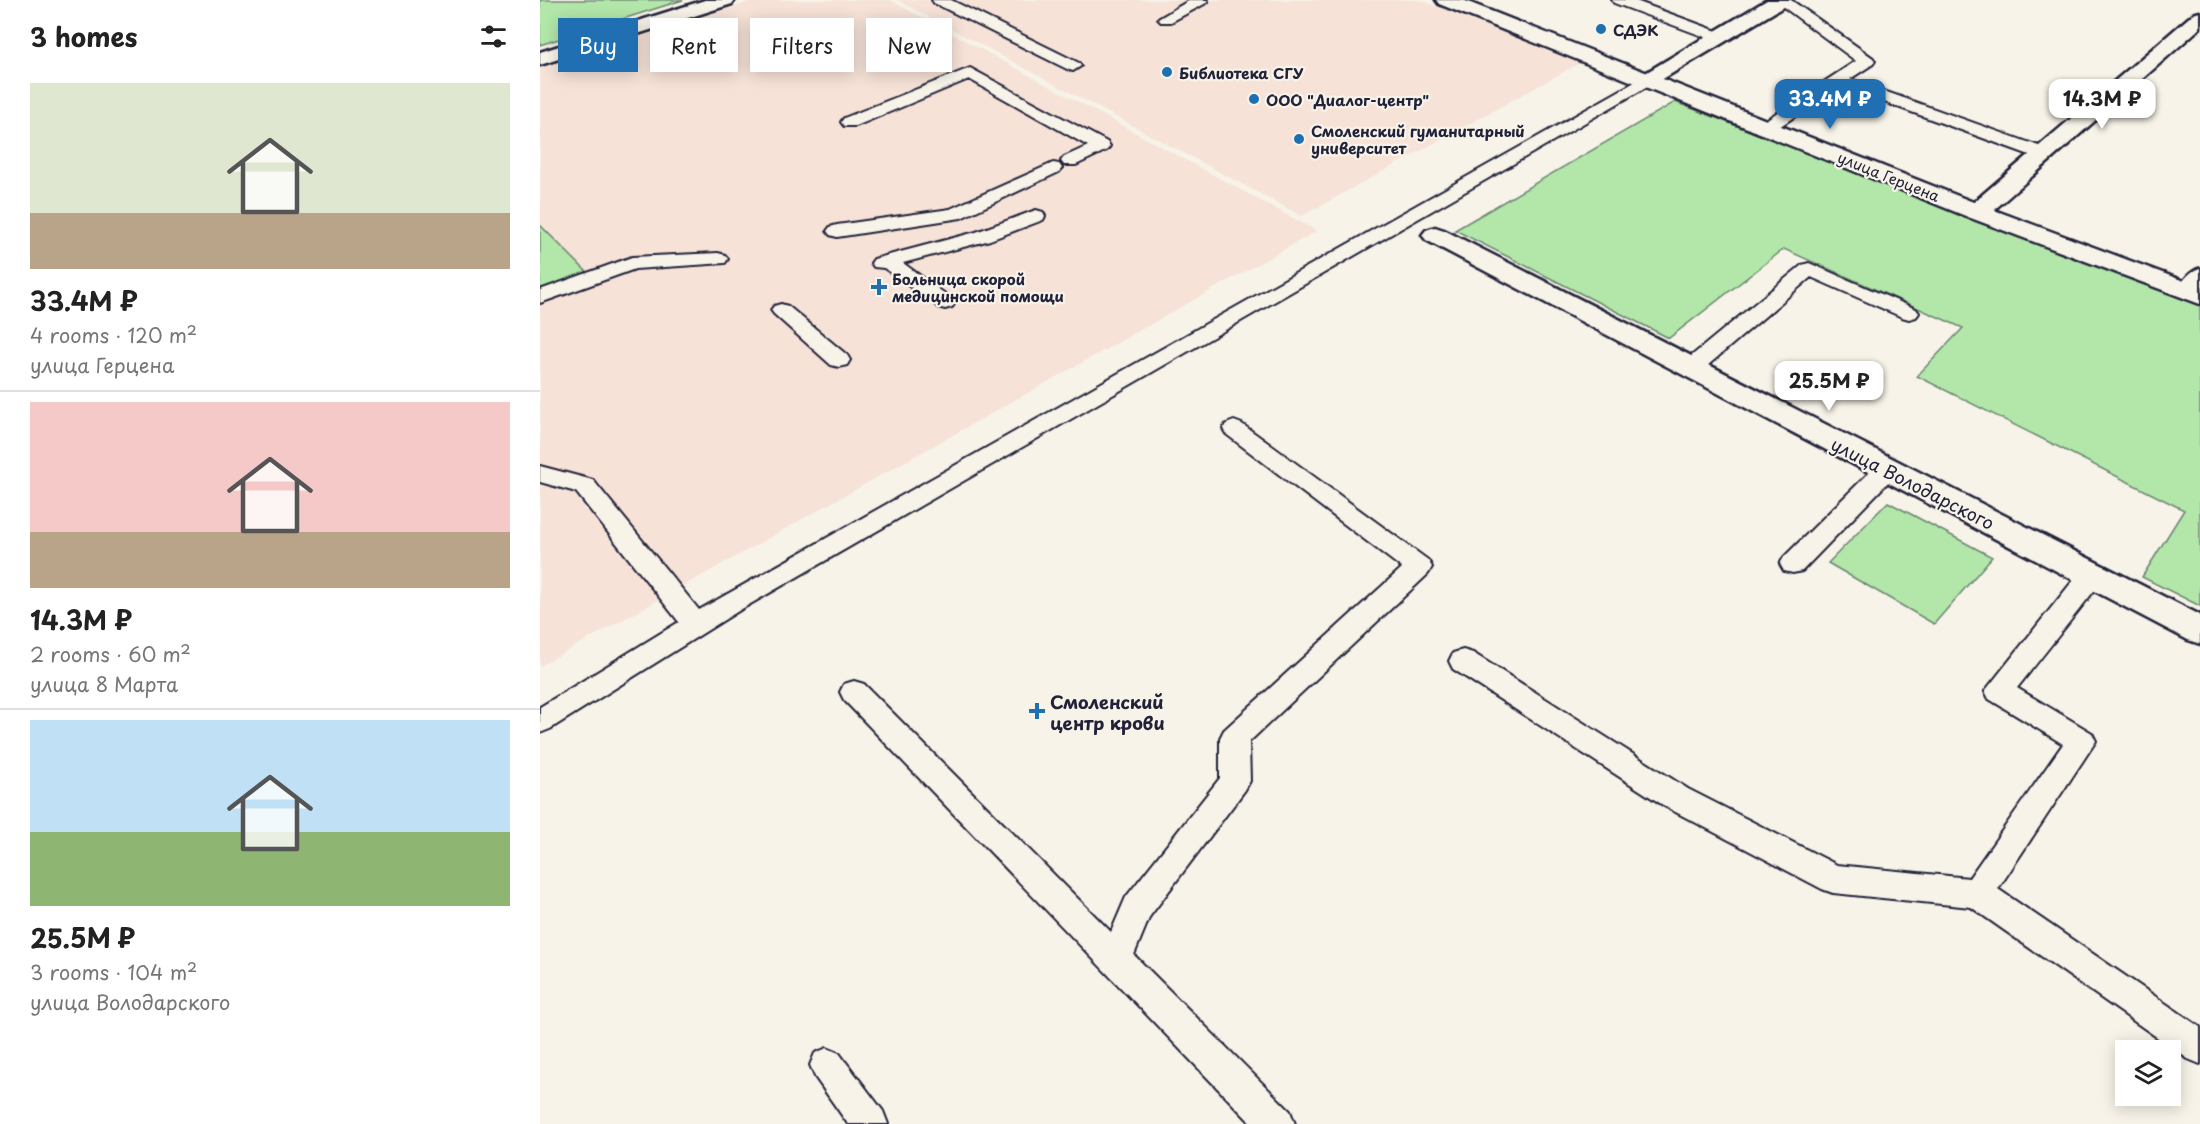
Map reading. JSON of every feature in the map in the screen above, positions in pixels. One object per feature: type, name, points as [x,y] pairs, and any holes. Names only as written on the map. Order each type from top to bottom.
[{"type":"street","points":[[540,59],[725,0]]},
{"type":"street","name":"улица Герцена","points":[[1446,0],[1977,212],[2196,287]]},
{"type":"street","points":[[1649,80],[1781,0]]},
{"type":"street","points":[[1977,212],[2200,18]]},
{"type":"street","name":"улица Володарского","points":[[1435,235],[2200,631]]},
{"type":"lane","points":[[939,0],[1073,66]]},
{"type":"lane","points":[[1166,19],[1201,2],[1197,0]]},
{"type":"lane","points":[[1619,0],[1723,35]]},
{"type":"lane","points":[[1767,127],[1867,61],[1781,0]]},
{"type":"lane","points":[[1691,11],[1723,35]]},
{"type":"lane","points":[[837,231],[954,214],[1101,146],[970,73],[850,122]]},
{"type":"lane","points":[[540,721],[696,624],[1649,80]]},
{"type":"lane","points":[[1838,81],[2044,154]]},
{"type":"lane","points":[[945,303],[884,262],[983,236],[1036,216]]},
{"type":"lane","points":[[1405,219],[1435,235]]},
{"type":"lane","points":[[540,297],[632,263],[718,259]]},
{"type":"lane","points":[[1692,368],[1809,269],[1909,313]]},
{"type":"lane","points":[[781,310],[839,360]]},
{"type":"lane","points":[[1116,959],[1137,907],[1235,781],[1234,738],[1419,567],[1234,429]]},
{"type":"lane","points":[[1793,564],[1887,469]]},
{"type":"lane","points":[[540,474],[584,486],[696,624]]},
{"type":"lane","points":[[1977,892],[2082,741],[1999,691],[2092,575]]},
{"type":"lane","points":[[1463,661],[1677,798],[1833,879],[1977,892],[2200,1047]]},
{"type":"lane","points":[[854,692],[1277,1124]]},
{"type":"lane","points":[[827,1065],[870,1124]]},
{"type":"shaded area","name":"Больница скорой медицинской помощи","points":[[756,0],[890,0],[923,18],[866,18],[866,72],[952,72],[952,34],[1317,231],[540,666],[540,68],[558,62],[558,72],[638,72],[638,37],[650,33],[650,72],[738,72],[738,18],[699,18]]},
{"type":"shaded area","name":"Смоленский гуманитарный университет","points":[[897,0],[1420,0],[1580,63],[1302,216],[952,29],[952,18],[931,18]]},
{"type":"green space","points":[[540,0],[683,0],[626,18],[558,18],[558,39],[540,45]]},
{"type":"green space","points":[[1675,102],[2200,305],[2200,606],[2142,577],[2184,510],[1917,376],[1963,328],[1784,249],[1669,338],[1455,230]]},
{"type":"green space","points":[[540,225],[587,272],[540,291]]},
{"type":"green space","points":[[1888,502],[1992,557],[1934,624],[1828,563]]},
{"type":"place","name":"СДЭК","points":[[1601,29]]},
{"type":"place","name":"Библиотека СГУ","points":[[1167,72]]},
{"type":"place","name":"ООО \"Диалог-центр\"","points":[[1254,99]]},
{"type":"place","name":"Смоленский гуманитарный университет","points":[[1299,139]]},
{"type":"place","name":"Больница скорой медицинской помощи","points":[[879,287]]},
{"type":"place","name":"Смоленский центр крови","points":[[1037,711]]}]
